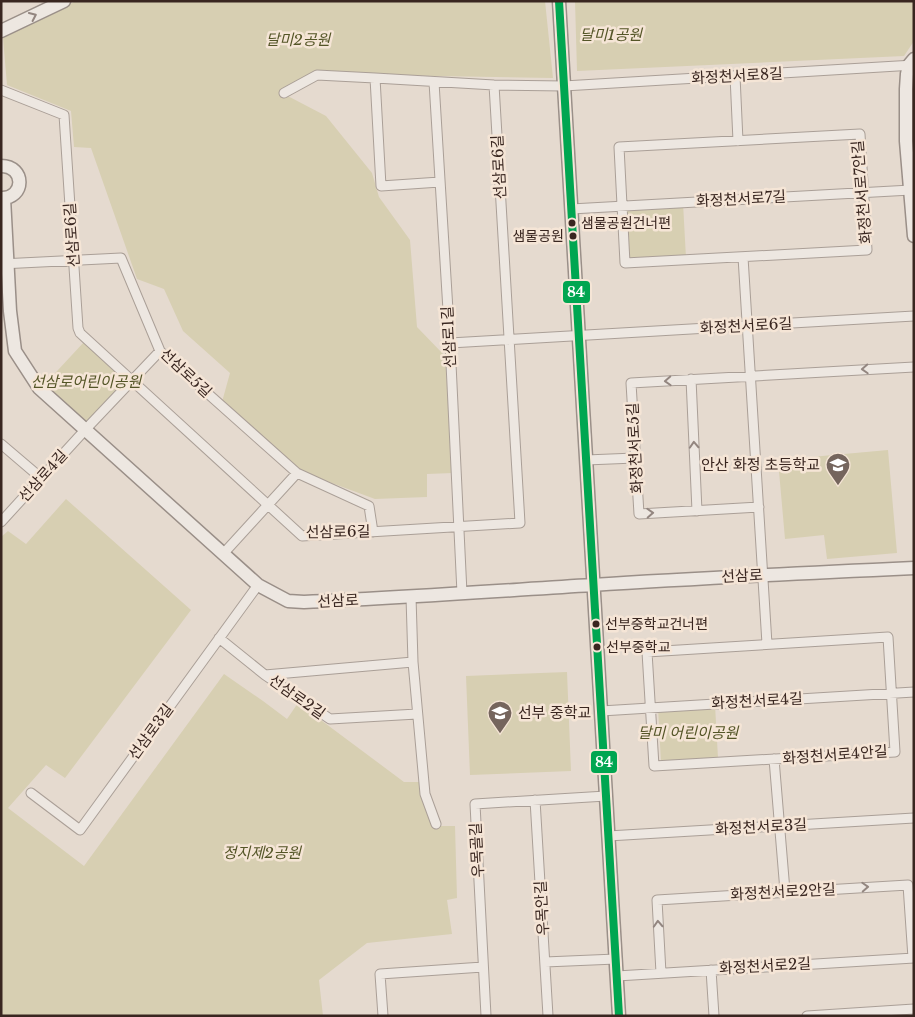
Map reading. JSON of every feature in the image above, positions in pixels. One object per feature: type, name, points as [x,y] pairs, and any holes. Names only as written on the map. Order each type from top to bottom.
[{"type":"street","points":[[1,31],[64,1]]},
{"type":"street","points":[[559,1],[619,1016]]},
{"type":"street","points":[[912,63],[907,74],[906,141],[914,236]]},
{"type":"street","name":"화정천서로8길","points":[[375,78],[494,85],[564,86],[912,63]]},
{"type":"street","points":[[284,93],[318,76],[375,78],[381,186],[440,182]]},
{"type":"street","points":[[736,76],[738,141]]},
{"type":"street","name":"선삼로1길","points":[[434,82],[450,344],[462,593]]},
{"type":"street","name":"선삼로6길","points":[[1,90],[64,115],[73,260],[78,328],[80,333],[302,536],[520,523],[494,85]]},
{"type":"street","name":"화정천서로7안길","points":[[860,134],[864,192],[867,250],[625,264],[619,147],[860,134]]},
{"type":"street","name":"선삼로","points":[[2,163],[12,168],[20,181],[17,191],[3,198],[4,264],[15,351],[39,388],[258,586],[288,602],[410,597],[763,575],[914,568]]},
{"type":"street","name":"화정천서로7길","points":[[571,209],[911,190]]},
{"type":"street","points":[[743,257],[767,644]]},
{"type":"street","name":"선삼로5길","points":[[4,264],[121,258],[160,351],[297,472],[369,506],[373,532]]},
{"type":"street","name":"화정천서로6길","points":[[450,344],[914,316]]},
{"type":"street","name":"선삼로4길","points":[[1,522],[160,351]]},
{"type":"street","name":"화정천서로5길","points":[[758,507],[639,514],[631,383],[914,367]]},
{"type":"street","points":[[691,379],[698,511]]},
{"type":"street","points":[[1,444],[41,478]]},
{"type":"street","points":[[586,460],[636,458]]},
{"type":"street","points":[[223,554],[297,472]]},
{"type":"street","name":"선삼로3길","points":[[31,793],[80,830],[258,586]]},
{"type":"street","points":[[410,597],[413,662],[425,794],[436,824]]},
{"type":"street","name":"화정천서로4안길","points":[[888,637],[891,694],[895,752],[654,766],[647,652],[888,637]]},
{"type":"street","name":"선삼로2길","points":[[219,638],[265,675],[330,719],[417,714]]},
{"type":"street","points":[[265,675],[413,662]]},
{"type":"street","name":"화정천서로4길","points":[[601,711],[914,692]]},
{"type":"street","points":[[774,759],[785,891]]},
{"type":"street","name":"우목골길","points":[[486,1016],[475,804],[606,796]]},
{"type":"street","name":"우목안길","points":[[535,800],[548,1016]]},
{"type":"street","name":"화정천서로3길","points":[[608,836],[914,818]]},
{"type":"street","name":"화정천서로2안길","points":[[661,973],[657,900],[785,891],[908,885],[913,958]]},
{"type":"street","name":"화정천서로2길","points":[[616,976],[913,958]]},
{"type":"street","points":[[545,962],[616,959]]},
{"type":"street","points":[[383,1016],[380,974],[483,967]]},
{"type":"street","points":[[711,970],[714,1016]]},
{"type":"street","points":[[807,1016],[914,1009]]},
{"type":"green space","name":"달미2공원","points":[[76,1],[545,1],[553,78],[316,74],[282,93],[326,116],[372,173],[379,197],[410,240],[417,327],[445,356],[453,473],[427,474],[427,497],[375,499],[302,472],[222,402],[230,373],[183,331],[164,289],[137,279],[91,148],[74,147],[71,111],[7,85],[3,38]]},
{"type":"green space","name":"달미1공원","points":[[575,1],[914,1],[914,41],[904,56],[577,71]]},
{"type":"green space","points":[[683,203],[686,258],[626,262],[623,207]]},
{"type":"green space","name":"선삼로어린이공원","points":[[84,342],[120,376],[123,382],[121,388],[88,424],[45,384]]},
{"type":"green space","points":[[888,450],[897,553],[827,559],[824,535],[785,539],[778,460]]},
{"type":"green space","name":"정지제2공원","points":[[66,499],[191,610],[65,778],[46,765],[8,808],[84,866],[224,674],[287,719],[298,703],[404,782],[421,782],[434,826],[455,826],[457,898],[447,900],[452,934],[367,943],[319,980],[323,1016],[1,1016],[1,537],[8,531],[26,544]]},
{"type":"green space","points":[[567,672],[571,771],[470,775],[466,676]]},
{"type":"green space","name":"달미 어린이공원","points":[[715,705],[718,758],[661,762],[658,708]]},
{"type":"transit line","name":"84","points":[[559,1],[619,1016]]},
{"type":"place","name":"샘물공원건너편","points":[[572,223]]},
{"type":"place","name":"샘물공원","points":[[573,236]]},
{"type":"place","name":"안산 화정 초등학교","points":[[838,486]]},
{"type":"place","name":"선부중학교건너편","points":[[596,624]]},
{"type":"place","name":"선부중학교","points":[[597,647]]},
{"type":"place","name":"선부 중학교","points":[[500,734]]}]
